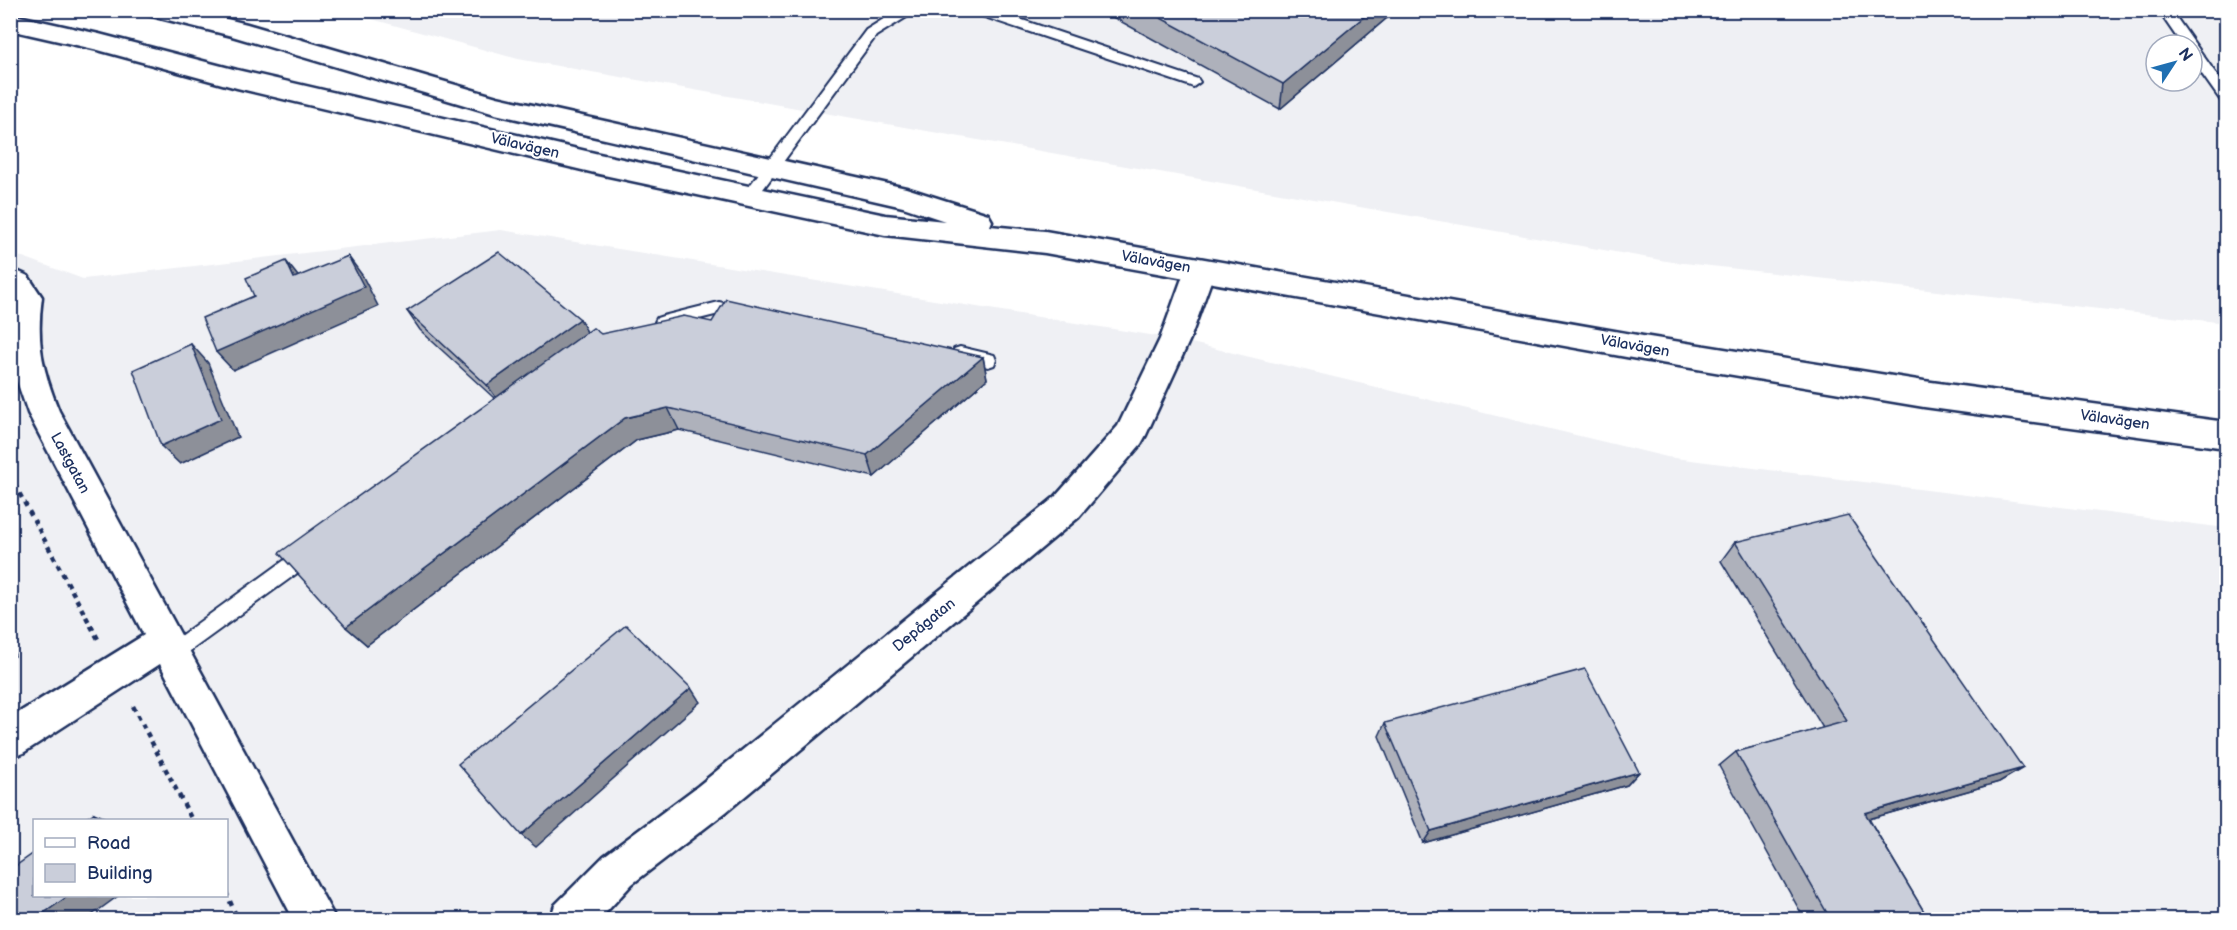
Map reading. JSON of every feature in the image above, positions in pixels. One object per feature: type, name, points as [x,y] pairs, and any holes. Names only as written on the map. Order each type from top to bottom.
[{"type":"main road","name":"Välavägen","points":[[157,10],[237,30],[495,105],[906,198],[1045,242]]},
{"type":"main road","name":"Välavägen","points":[[10,22],[99,42],[237,80],[599,164],[885,225],[1045,242],[1924,394],[2226,435]]},
{"type":"main road","name":"Depågatan","points":[[570,920],[618,870],[721,791],[1067,507],[1130,435],[1175,339],[1200,270]]},
{"type":"main road","name":"Lastgatan","points":[[10,279],[27,297],[22,346],[26,367],[44,413],[316,920]]},
{"type":"main road","points":[[10,740],[169,647]]},
{"type":"lane","points":[[750,196],[871,33],[912,10]]},
{"type":"lane","points":[[978,10],[1193,82]]},
{"type":"lane","points":[[2168,12],[2181,33]]},
{"type":"lane","points":[[2204,67],[2226,98]]},
{"type":"lane","points":[[642,328],[719,308],[766,317]]},
{"type":"lane","points":[[942,351],[988,360]]},
{"type":"lane","points":[[169,647],[323,543]]},
{"type":"path","points":[[228,897],[238,920]]},
{"type":"shaded area","points":[[342,11],[2226,11],[2226,323],[1666,261],[518,59]]},
{"type":"shaded area","points":[[501,230],[1175,339],[1667,457],[2226,528],[2226,919],[11,920],[11,256],[23,257],[83,279]]},
{"type":"building","points":[[1146,10],[1372,10],[1283,84]]},
{"type":"building","points":[[499,252],[580,319],[487,385],[407,311]]},
{"type":"building","points":[[348,256],[364,287],[216,352],[202,318],[254,296],[246,278],[286,261],[294,278]]},
{"type":"building","points":[[726,299],[983,357],[867,455],[668,408],[625,418],[346,627],[279,553],[593,328],[601,334],[684,316],[712,322]]},
{"type":"building","points":[[191,344],[221,419],[161,446],[133,370]]},
{"type":"building","points":[[1848,515],[2023,768],[1865,813],[1929,920],[1831,920],[1736,752],[1847,721],[1735,542]]},
{"type":"building","points":[[626,625],[691,688],[521,835],[458,764]]},
{"type":"building","points":[[1585,669],[1639,772],[1431,831],[1385,723]]},
{"type":"building","points":[[94,813],[97,819],[85,819]]},
{"type":"building","points":[[33,854],[33,897],[67,897],[34,920],[10,920],[10,870]]}]
